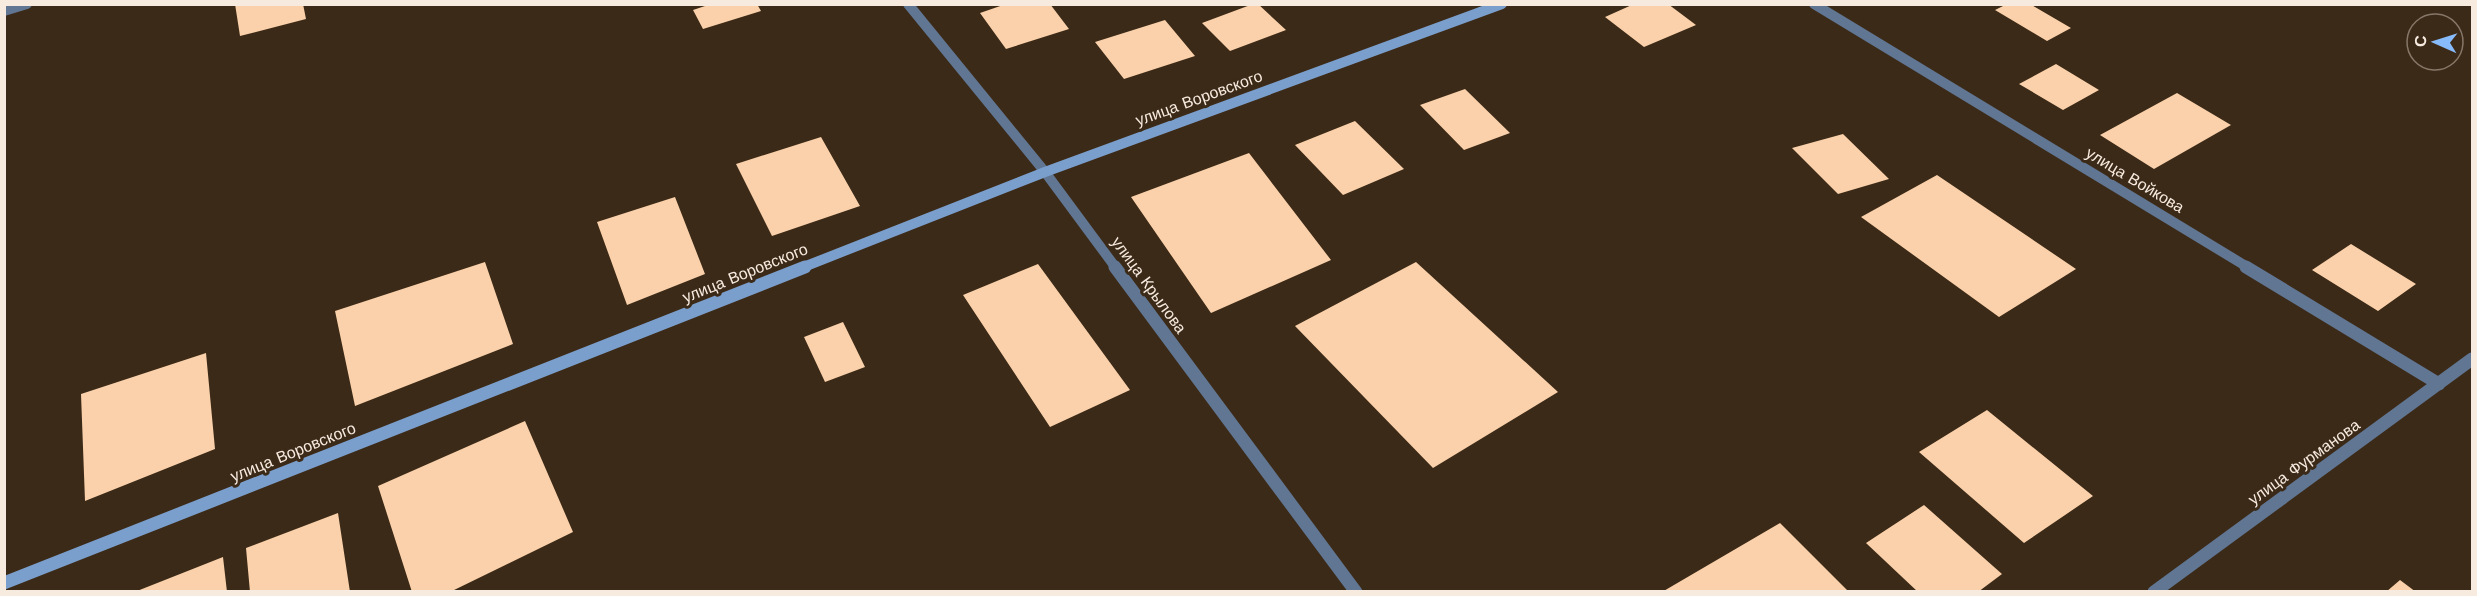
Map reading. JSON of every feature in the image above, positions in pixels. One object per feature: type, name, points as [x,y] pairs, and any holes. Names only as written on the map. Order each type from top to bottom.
[{"type":"main road","name":"улица Воровского","points":[[4,583],[1045,172],[1502,4]]},
{"type":"street","points":[[4,11],[27,4]]},
{"type":"street","name":"улица Крылова","points":[[908,4],[1045,172],[1356,591]]},
{"type":"street","name":"улица Войкова","points":[[1814,4],[2439,384]]},
{"type":"street","name":"улица Фурманова","points":[[2154,591],[2472,359]]},
{"type":"building","points":[[235,4],[303,4],[306,19],[240,36]]},
{"type":"building","points":[[711,4],[757,4],[761,11],[703,29],[693,10]]},
{"type":"building","points":[[1006,4],[1050,4],[1069,29],[1006,49],[980,13]]},
{"type":"building","points":[[1258,4],[1286,30],[1230,51],[1202,23]]},
{"type":"building","points":[[1634,4],[1668,4],[1696,25],[1644,47],[1605,17]]},
{"type":"building","points":[[2007,4],[2030,4],[2071,28],[2047,41],[1995,10]]},
{"type":"building","points":[[1165,20],[1195,56],[1124,79],[1095,42]]},
{"type":"building","points":[[2056,64],[2099,90],[2063,110],[2019,84]]},
{"type":"building","points":[[1465,89],[1510,133],[1464,150],[1420,105]]},
{"type":"building","points":[[2177,93],[2231,125],[2154,169],[2100,135]]},
{"type":"building","points":[[1355,121],[1404,169],[1343,195],[1295,145]]},
{"type":"building","points":[[1843,134],[1889,179],[1838,194],[1792,148]]},
{"type":"building","points":[[821,137],[860,206],[772,236],[736,164]]},
{"type":"building","points":[[1249,153],[1331,260],[1211,313],[1131,197]]},
{"type":"building","points":[[1937,175],[2076,269],[1999,317],[1861,217]]},
{"type":"building","points":[[675,197],[705,274],[627,305],[597,222]]},
{"type":"building","points":[[2351,244],[2416,284],[2378,311],[2312,270]]},
{"type":"building","points":[[485,262],[513,344],[355,406],[335,311]]},
{"type":"building","points":[[1416,262],[1558,392],[1433,468],[1295,326]]},
{"type":"building","points":[[1038,264],[1130,390],[1050,427],[963,295]]},
{"type":"building","points":[[843,322],[865,367],[825,382],[804,337]]},
{"type":"building","points":[[206,353],[215,449],[85,501],[81,394]]},
{"type":"building","points":[[1987,410],[2093,496],[2024,543],[1919,452]]},
{"type":"building","points":[[525,421],[573,532],[450,592],[412,592],[378,486]]},
{"type":"building","points":[[1924,505],[2002,574],[1978,592],[1918,592],[1866,543]]},
{"type":"building","points":[[338,513],[350,592],[250,592],[246,548]]},
{"type":"building","points":[[1780,523],[1849,592],[1662,592]]},
{"type":"building","points":[[223,557],[227,592],[137,592],[137,591]]},
{"type":"building","points":[[2400,580],[2416,592],[2386,592]]}]
